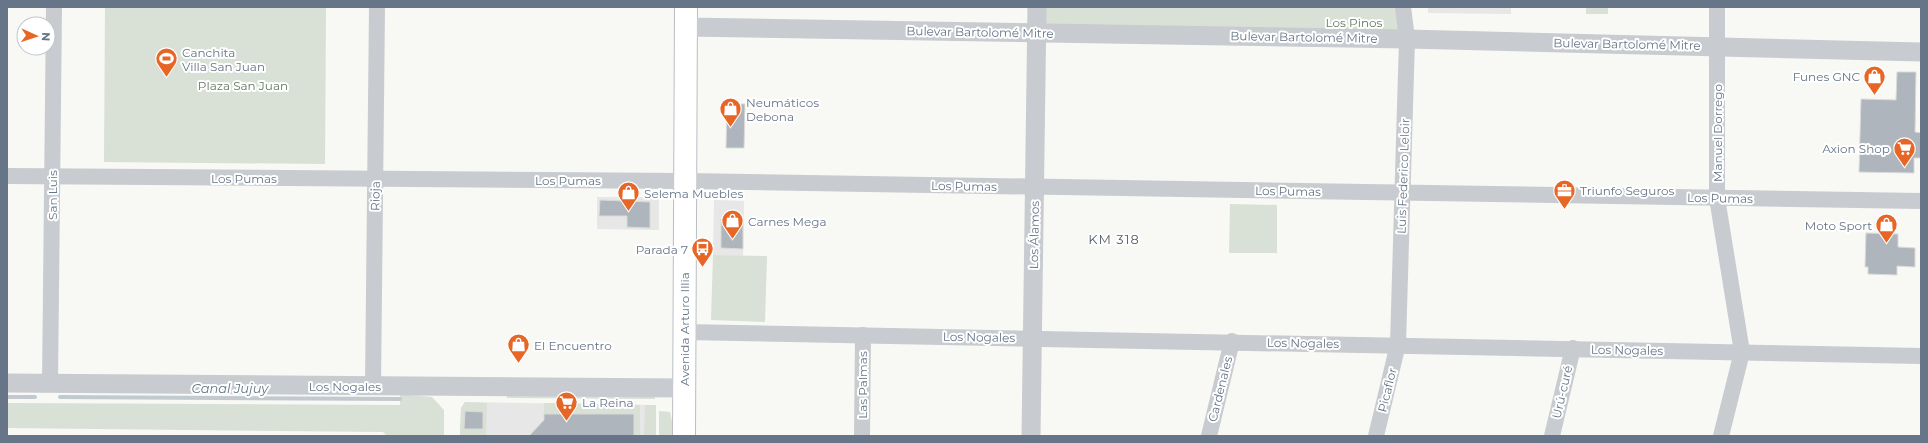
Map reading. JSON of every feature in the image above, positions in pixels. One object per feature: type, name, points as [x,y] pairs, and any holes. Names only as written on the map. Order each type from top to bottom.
[{"type":"main road","name":"Avenida Arturo Illia","points":[[684,436],[686,17]]},
{"type":"street","name":"San Luis","points":[[50,384],[54,7]]},
{"type":"street","name":"Rioja","points":[[373,386],[377,7]]},
{"type":"street","name":"Los Álamos","points":[[1031,436],[1037,7]]},
{"type":"street","name":"Luis Federico Leloir","points":[[1398,344],[1407,39],[1403,7]]},
{"type":"street","name":"Manuel Dorrego","points":[[1717,7],[1716,198],[1742,352]]},
{"type":"street","name":"Bulevar Bartolomé Mitre","points":[[686,17],[1036,33],[1407,39],[1921,52]]},
{"type":"street","name":"Los Pumas","points":[[7,176],[685,181],[1921,201]]},
{"type":"street","name":"Los Nogales","points":[[684,332],[1398,344],[1921,356]]},
{"type":"street","name":"Las Palmas","points":[[862,436],[863,335]]},
{"type":"street","name":"Cardenales","points":[[1209,436],[1232,342]]},
{"type":"street","name":"Picaflor","points":[[1376,436],[1398,344]]},
{"type":"street","name":"Urú-curé","points":[[1552,436],[1573,348]]},
{"type":"street","points":[[1721,436],[1742,352]]},
{"type":"street","name":"Los Nogales","points":[[7,383],[684,388]]},
{"type":"shaded area","points":[[1428,7],[1511,7],[1511,14],[1428,13]]},
{"type":"shaded area","name":"Selema Muebles","points":[[597,197],[659,197],[659,230],[597,229]]},
{"type":"shaded area","points":[[714,200],[744,201],[743,256],[713,255]]},
{"type":"shaded area","name":"La Reina","points":[[465,402],[656,405],[656,436],[460,435],[461,408]]},
{"type":"green space","name":"Plaza San Juan","points":[[105,7],[326,7],[325,164],[104,162]]},
{"type":"green space","name":"Los Pinos","points":[[1037,7],[1403,7],[1407,39],[1036,33]]},
{"type":"green space","points":[[1586,7],[1608,7],[1608,14],[1586,14]]},
{"type":"green space","points":[[1230,204],[1277,205],[1277,253],[1229,253]]},
{"type":"green space","points":[[713,255],[767,256],[765,322],[711,320]]},
{"type":"green space","points":[[400,394],[432,397],[444,410],[444,436],[387,436],[383,432],[7,428],[7,403],[400,405]]},
{"type":"green space","points":[[507,394],[655,394],[655,399],[507,398]]},
{"type":"green space","points":[[465,402],[487,403],[486,436],[460,435],[461,408]]},
{"type":"green space","points":[[544,403],[640,405],[640,436],[634,436],[634,414],[544,414]]},
{"type":"green space","points":[[645,405],[656,405],[656,436],[644,436]]},
{"type":"green space","points":[[659,411],[670,412],[675,436],[659,436]]},
{"type":"building","points":[[1897,72],[1916,72],[1915,132],[1921,133],[1921,158],[1914,158],[1914,173],[1859,172],[1861,99],[1896,100]]},
{"type":"building","points":[[727,104],[745,104],[744,148],[726,148]]},
{"type":"building","points":[[600,200],[650,202],[650,228],[627,227],[627,216],[599,216]]},
{"type":"building","points":[[721,219],[743,219],[743,249],[721,248]]},
{"type":"building","points":[[1866,233],[1898,234],[1898,247],[1915,248],[1915,267],[1897,266],[1897,275],[1868,274],[1868,267],[1865,267]]},
{"type":"building","points":[[465,411],[483,412],[483,429],[464,429]]},
{"type":"building","points":[[544,414],[634,414],[634,436],[529,436],[544,420]]},
{"type":"waterway","name":"Canal Jujuy","points":[[7,397],[35,397]]},
{"type":"waterway","name":"Canal Jujuy","points":[[60,397],[400,399]]},
{"type":"place","name":"Canchita Villa San Juan","points":[[166,78]]},
{"type":"place","name":"Funes GNC","points":[[1875,96]]},
{"type":"place","name":"Neumáticos Debona","points":[[730,128]]},
{"type":"place","name":"Axion Shop","points":[[1905,168]]},
{"type":"place","name":"Triunfo Seguros","points":[[1565,210]]},
{"type":"place","name":"Selema Muebles","points":[[628,212]]},
{"type":"place","name":"Carnes Mega","points":[[733,240]]},
{"type":"place","name":"Moto Sport","points":[[1887,244]]},
{"type":"place","name":"Parada 7","points":[[703,268]]},
{"type":"place","name":"El Encuentro","points":[[518,364]]},
{"type":"place","name":"La Reina","points":[[566,422]]},
{"type":"district","name":"KM 318","points":[[1114,239]]}]
